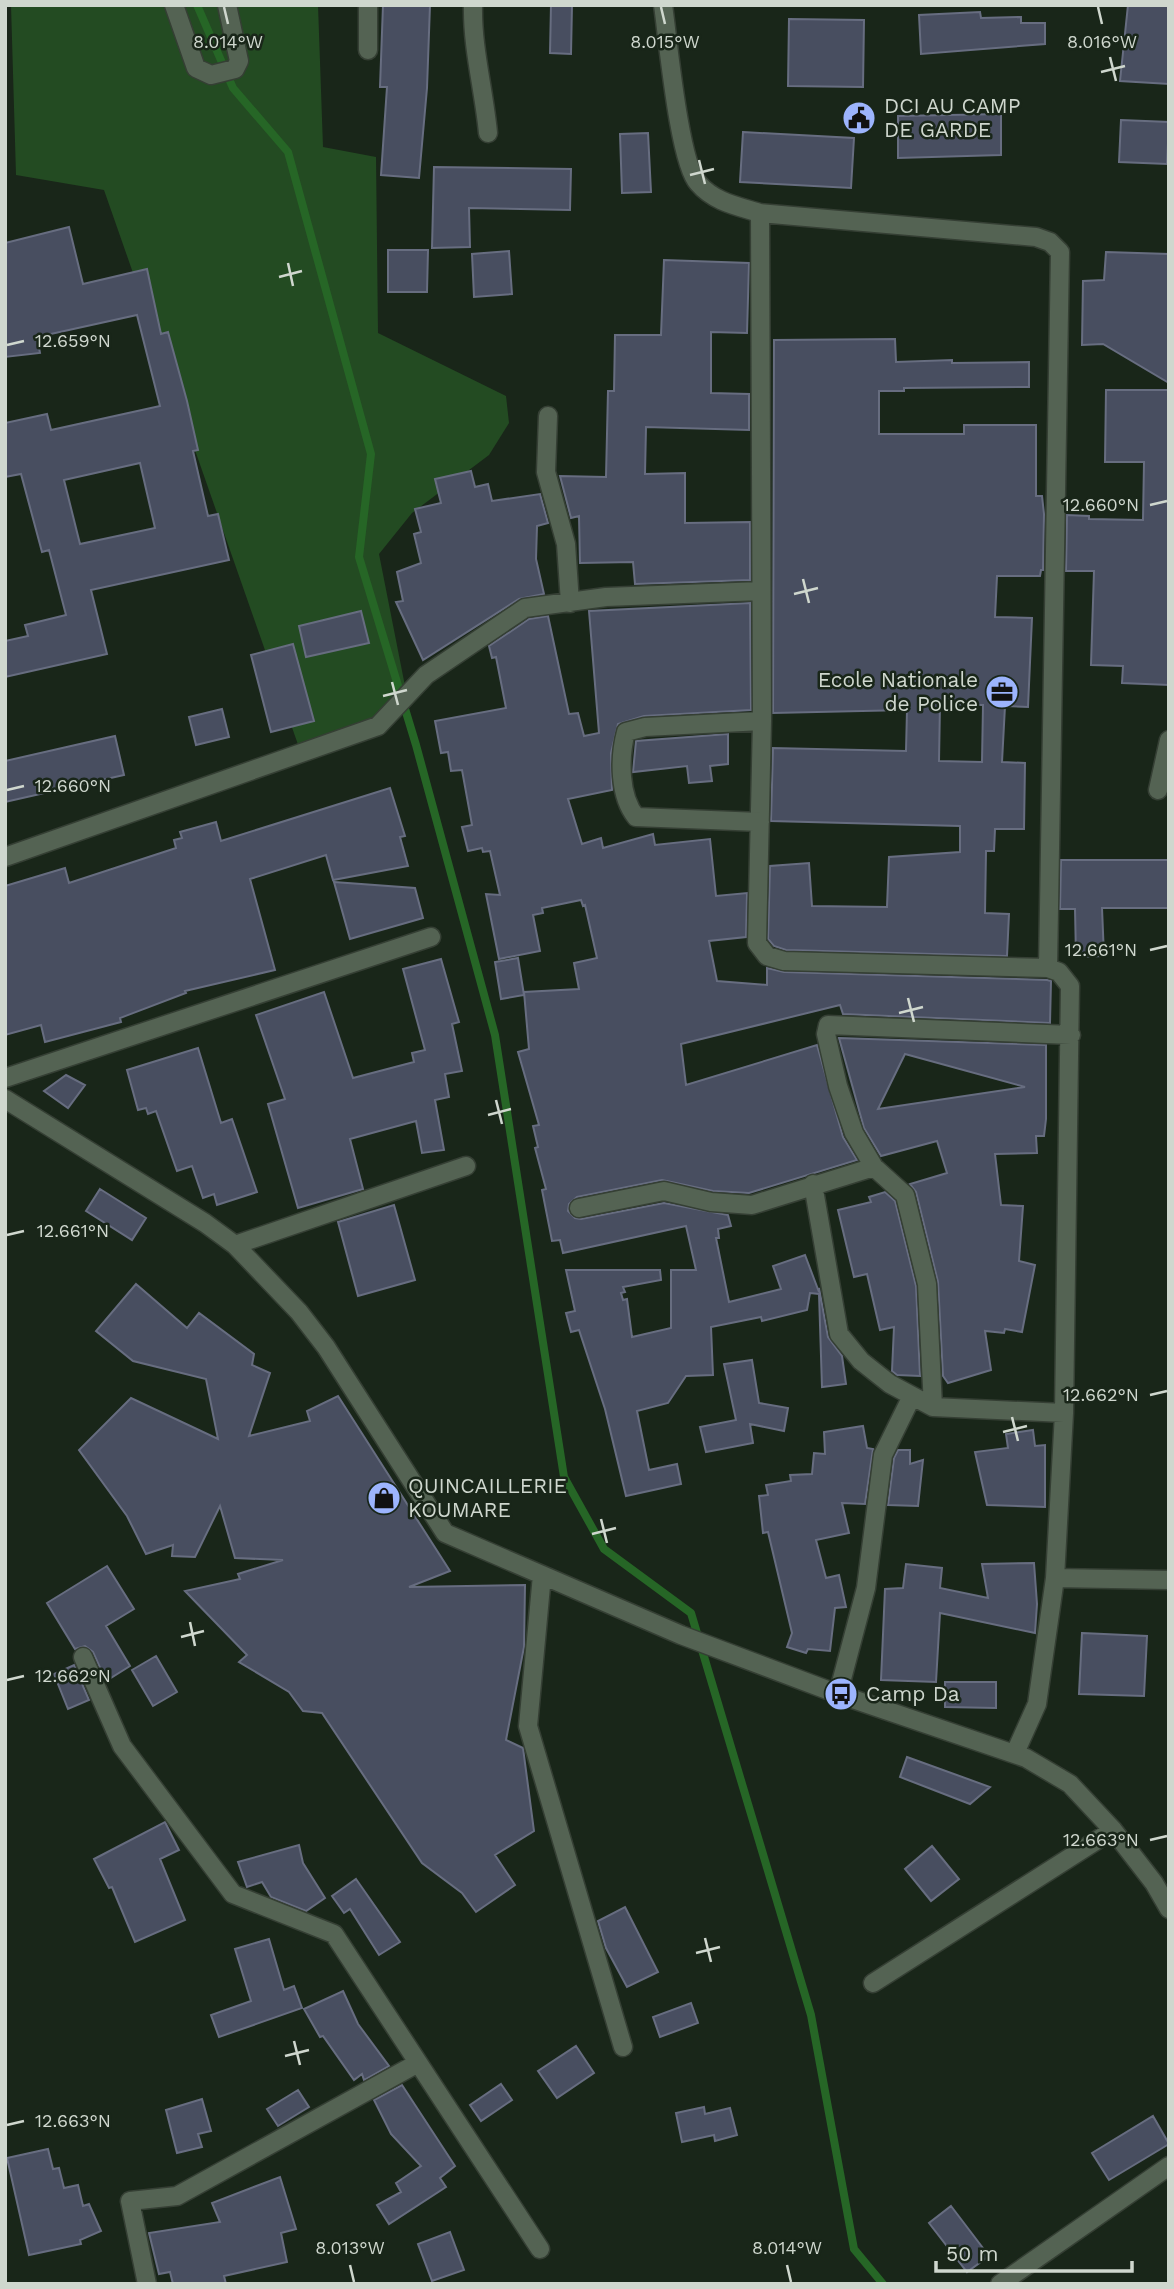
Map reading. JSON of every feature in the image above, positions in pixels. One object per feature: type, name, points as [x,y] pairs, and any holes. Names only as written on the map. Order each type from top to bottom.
[{"type":"street","points":[[174,5],[196,68],[211,75],[235,69],[239,61],[227,5]]},
{"type":"street","points":[[368,5],[368,50]]},
{"type":"street","points":[[473,5],[472,39],[481,68],[488,132]]},
{"type":"street","points":[[663,5],[685,152],[696,181],[715,199],[760,213],[1036,237],[1050,242],[1060,252],[1048,968]]},
{"type":"street","points":[[760,213],[762,721],[757,943],[767,956],[784,961],[1048,968],[1059,972],[1070,986],[1064,1413],[1055,1578],[1037,1704],[1015,1753]]},
{"type":"street","points":[[548,416],[546,472],[566,544],[570,603]]},
{"type":"street","points":[[5,857],[378,726],[426,676],[525,608],[606,597],[761,592]]},
{"type":"street","points":[[760,822],[636,817],[626,805],[622,747],[626,732],[645,727],[762,721]]},
{"type":"street","points":[[1158,790],[1169,740]]},
{"type":"street","points":[[5,1079],[431,937]]},
{"type":"street","points":[[933,1407],[927,1284],[905,1195],[874,1167],[854,1133],[838,1086],[826,1034],[828,1025],[1071,1035]]},
{"type":"street","points":[[5,1099],[236,1245],[299,1312],[326,1347],[445,1533],[681,1635],[838,1694],[1015,1753],[1070,1784],[1113,1830],[1154,1883],[1169,1909]]},
{"type":"street","points":[[236,1245],[466,1166]]},
{"type":"street","points":[[579,1208],[664,1191],[711,1202],[752,1205],[874,1167]]},
{"type":"street","points":[[813,1184],[839,1334],[861,1361],[933,1407],[1064,1413]]},
{"type":"street","points":[[838,1694],[866,1588],[883,1455],[912,1396]]},
{"type":"street","points":[[542,1575],[528,1726],[623,2047]]},
{"type":"street","points":[[1055,1578],[1169,1580]]},
{"type":"street","points":[[83,1657],[122,1746],[233,1894],[334,1934],[540,2249]]},
{"type":"street","points":[[873,1983],[1113,1830]]},
{"type":"street","points":[[147,2284],[130,2201],[177,2196],[418,2063]]},
{"type":"street","points":[[1000,2284],[1169,2166]]},
{"type":"green space","points":[[11,5],[318,5],[323,147],[376,157],[378,333],[506,396],[509,423],[489,455],[412,513],[379,554],[405,686],[379,729],[302,756],[104,190],[16,175]]},
{"type":"building","points":[[383,5],[430,5],[427,88],[419,178],[381,175],[387,87],[380,87]]},
{"type":"building","points":[[551,5],[572,5],[571,54],[550,53]]},
{"type":"building","points":[[1128,5],[1169,5],[1169,84],[1120,81]]},
{"type":"building","points":[[980,12],[981,18],[1021,17],[1021,23],[1045,23],[1045,44],[921,54],[919,15]]},
{"type":"building","points":[[789,19],[864,20],[863,87],[788,86]]},
{"type":"building","points":[[1001,114],[1001,155],[898,158],[898,116]]},
{"type":"building","points":[[1121,120],[1169,122],[1167,164],[1119,162]]},
{"type":"building","points":[[743,132],[854,138],[851,188],[740,182]]},
{"type":"building","points":[[648,133],[651,192],[622,193],[620,134]]},
{"type":"building","points":[[434,167],[571,169],[570,210],[469,208],[470,247],[432,248]]},
{"type":"building","points":[[69,227],[83,284],[147,269],[161,334],[168,332],[187,401],[198,450],[193,451],[208,516],[218,514],[229,560],[91,590],[107,654],[5,677],[5,641],[28,636],[25,625],[66,615],[49,550],[42,552],[21,474],[5,477],[5,423],[47,414],[51,430],[160,406],[137,315],[37,337],[40,353],[5,357],[5,243]],"holes":[[[140,463],[155,528],[80,544],[64,480]]]},
{"type":"building","points":[[388,250],[428,250],[427,292],[388,292]]},
{"type":"building","points":[[509,251],[512,294],[474,297],[472,254]]},
{"type":"building","points":[[1106,252],[1169,254],[1169,383],[1103,344],[1082,345],[1083,281],[1104,280]]},
{"type":"building","points":[[664,260],[749,263],[747,333],[711,332],[711,393],[749,394],[749,430],[646,427],[645,474],[685,473],[685,523],[750,522],[750,580],[635,584],[633,562],[580,563],[579,516],[571,518],[560,476],[606,477],[608,391],[614,391],[615,335],[661,335]]},
{"type":"building","points":[[895,339],[896,362],[1029,362],[1029,387],[904,388],[904,391],[879,391],[879,434],[964,434],[964,425],[1036,425],[1036,496],[1042,496],[1044,514],[1043,570],[1040,576],[997,576],[995,617],[1032,618],[1028,707],[1005,706],[1002,762],[1025,763],[1024,829],[995,829],[994,851],[986,851],[985,913],[1009,914],[1007,956],[786,950],[774,946],[768,939],[770,866],[809,863],[812,906],[887,907],[889,857],[960,852],[960,826],[771,821],[773,748],[906,751],[907,710],[773,713],[774,340]],"holes":[[[940,704],[983,705],[982,762],[939,761]]]},
{"type":"building","points":[[1106,390],[1169,390],[1169,685],[1122,683],[1123,666],[1091,665],[1094,571],[1066,571],[1067,515],[1089,516],[1089,519],[1143,520],[1144,462],[1105,462]]},
{"type":"building","points":[[471,471],[475,487],[488,484],[492,501],[540,494],[548,523],[537,526],[536,559],[544,594],[519,599],[423,660],[396,602],[403,601],[397,572],[421,563],[414,534],[421,532],[415,509],[441,503],[435,479]]},
{"type":"building","points":[[750,603],[751,710],[644,716],[618,724],[611,753],[612,790],[568,799],[582,844],[601,838],[603,848],[653,834],[655,845],[710,839],[716,896],[747,893],[746,937],[709,941],[717,981],[767,985],[767,968],[784,972],[1047,980],[1051,981],[1050,1023],[843,1014],[840,1005],[681,1044],[686,1085],[817,1045],[843,1137],[857,1160],[749,1193],[713,1191],[662,1180],[577,1197],[569,1204],[568,1211],[575,1218],[581,1219],[664,1203],[728,1215],[731,1226],[718,1229],[719,1238],[716,1238],[729,1302],[781,1289],[773,1266],[805,1255],[819,1292],[819,1288],[828,1337],[842,1356],[846,1384],[822,1387],[819,1294],[810,1293],[807,1310],[762,1321],[761,1317],[711,1327],[713,1375],[686,1376],[668,1403],[637,1411],[649,1470],[677,1464],[681,1484],[626,1496],[605,1409],[579,1330],[571,1332],[566,1313],[575,1311],[566,1270],[660,1270],[661,1280],[623,1287],[625,1292],[621,1293],[623,1300],[627,1299],[632,1337],[671,1328],[671,1270],[696,1270],[686,1226],[563,1253],[560,1240],[552,1241],[542,1190],[546,1189],[535,1148],[538,1147],[533,1126],[539,1125],[518,1052],[529,1049],[524,992],[579,989],[574,963],[597,958],[585,905],[583,906],[581,900],[542,908],[543,913],[533,915],[540,951],[499,959],[486,894],[500,895],[490,851],[483,852],[482,848],[468,851],[462,827],[472,825],[462,770],[451,771],[448,752],[441,753],[435,721],[506,708],[496,657],[492,658],[489,646],[529,619],[548,616],[569,714],[578,713],[584,736],[599,733],[589,611]]},
{"type":"building","points":[[361,611],[369,643],[306,657],[299,626]]},
{"type":"building","points":[[293,644],[314,721],[271,732],[251,655]]},
{"type":"building","points":[[222,709],[229,737],[196,745],[189,717]]},
{"type":"building","points":[[728,734],[728,764],[710,766],[712,781],[689,783],[687,766],[633,772],[636,741]]},
{"type":"building","points":[[115,736],[124,775],[5,802],[5,761]]},
{"type":"building","points":[[390,788],[405,836],[400,837],[408,866],[333,880],[326,855],[250,879],[275,970],[185,991],[186,993],[120,1018],[121,1022],[45,1042],[41,1025],[5,1035],[5,886],[65,868],[69,883],[176,848],[174,840],[182,838],[180,832],[216,822],[221,841]]},
{"type":"building","points":[[1061,860],[1169,860],[1169,908],[1102,908],[1104,956],[1076,957],[1075,909],[1060,909]]},
{"type":"building","points":[[334,882],[415,888],[423,918],[350,939]]},
{"type":"building","points":[[518,958],[524,995],[501,999],[495,962]]},
{"type":"building","points":[[441,959],[459,1022],[452,1024],[462,1071],[445,1074],[449,1097],[435,1100],[444,1150],[422,1153],[416,1121],[350,1139],[363,1189],[298,1208],[268,1104],[285,1099],[256,1015],[324,992],[353,1078],[414,1062],[412,1053],[425,1050],[403,969]]},
{"type":"building","points":[[839,1038],[1046,1045],[1046,1119],[1044,1136],[1036,1136],[1037,1153],[995,1154],[1001,1205],[1023,1206],[1019,1261],[1035,1265],[1022,1332],[1005,1329],[1004,1333],[985,1331],[991,1370],[948,1383],[943,1376],[938,1282],[916,1192],[910,1184],[947,1173],[937,1141],[881,1156],[864,1128]],"holes":[[[905,1054],[1025,1087],[878,1109]]]},
{"type":"building","points":[[198,1048],[221,1123],[232,1119],[257,1192],[217,1205],[214,1194],[203,1198],[192,1166],[177,1171],[156,1111],[148,1114],[146,1108],[138,1110],[127,1070]]},
{"type":"building","points":[[66,1075],[85,1085],[68,1108],[44,1091]]},
{"type":"building","points":[[100,1189],[146,1218],[132,1240],[86,1211]]},
{"type":"building","points":[[885,1192],[895,1201],[916,1286],[920,1376],[897,1375],[892,1371],[894,1327],[880,1330],[867,1274],[854,1277],[838,1210],[871,1202],[869,1197]]},
{"type":"building","points":[[394,1205],[415,1280],[358,1296],[338,1222]]},
{"type":"building","points":[[136,1284],[187,1328],[199,1313],[254,1354],[252,1365],[270,1373],[249,1436],[310,1421],[307,1411],[338,1396],[450,1571],[409,1587],[525,1585],[524,1647],[506,1740],[523,1748],[534,1831],[495,1855],[515,1885],[476,1912],[462,1893],[422,1863],[322,1713],[303,1711],[289,1692],[239,1662],[247,1655],[185,1591],[240,1579],[238,1574],[283,1560],[235,1558],[220,1506],[195,1557],[172,1556],[173,1545],[146,1554],[127,1516],[79,1450],[131,1398],[218,1439],[206,1379],[133,1361],[96,1331]]},
{"type":"building","points":[[752,1360],[759,1403],[788,1408],[784,1431],[750,1424],[753,1443],[706,1452],[700,1427],[736,1420],[724,1364]]},
{"type":"building","points":[[863,1426],[867,1448],[873,1449],[865,1504],[842,1503],[849,1533],[816,1540],[826,1578],[839,1575],[846,1607],[835,1608],[830,1651],[808,1649],[806,1653],[787,1647],[792,1633],[768,1532],[763,1533],[759,1496],[768,1495],[766,1485],[791,1481],[790,1475],[812,1474],[814,1453],[825,1454],[824,1432]]},
{"type":"building","points":[[1033,1430],[1035,1446],[1045,1445],[1045,1507],[987,1505],[975,1452],[1008,1448],[1006,1434]]},
{"type":"building","points":[[898,1450],[910,1450],[910,1464],[923,1460],[918,1506],[888,1505],[894,1458]]},
{"type":"building","points":[[1034,1563],[1037,1604],[1035,1633],[940,1613],[936,1682],[881,1680],[885,1589],[903,1588],[906,1564],[942,1568],[940,1588],[988,1598],[982,1564]]},
{"type":"building","points":[[107,1566],[134,1609],[106,1626],[130,1666],[106,1681],[93,1652],[85,1646],[75,1649],[47,1603]]},
{"type":"building","points":[[1082,1633],[1147,1636],[1144,1696],[1079,1694]]},
{"type":"building","points":[[156,1656],[177,1692],[153,1706],[132,1670]]},
{"type":"building","points":[[74,1665],[89,1700],[68,1709],[54,1674]]},
{"type":"building","points":[[945,1682],[996,1682],[996,1708],[945,1707]]},
{"type":"building","points":[[907,1757],[990,1787],[970,1804],[900,1777]]},
{"type":"building","points":[[165,1822],[179,1850],[160,1859],[185,1920],[135,1942],[112,1887],[109,1888],[94,1859]]},
{"type":"building","points":[[299,1845],[303,1863],[325,1898],[306,1911],[271,1897],[262,1882],[247,1887],[238,1862]]},
{"type":"building","points":[[932,1846],[959,1879],[931,1901],[905,1869]]},
{"type":"building","points":[[356,1879],[400,1942],[379,1955],[350,1909],[344,1913],[332,1896]]},
{"type":"building","points":[[625,1907],[658,1972],[627,1987],[606,1948],[598,1921]]},
{"type":"building","points":[[269,1939],[284,1990],[294,1986],[302,2008],[219,2037],[211,2015],[251,2001],[235,1949]]},
{"type":"building","points":[[343,1991],[358,2024],[389,2066],[364,2080],[362,2074],[354,2080],[323,2036],[320,2037],[304,2009]]},
{"type":"building","points":[[691,2003],[698,2023],[660,2037],[653,2017]]},
{"type":"building","points":[[576,2046],[594,2073],[557,2098],[538,2071]]},
{"type":"building","points":[[501,2084],[512,2100],[481,2121],[470,2105]]},
{"type":"building","points":[[402,2085],[455,2166],[440,2178],[446,2187],[389,2224],[377,2205],[401,2192],[396,2183],[421,2166],[391,2134],[374,2100]]},
{"type":"building","points":[[298,2090],[309,2107],[278,2126],[267,2109]]},
{"type":"building","points":[[202,2099],[211,2131],[198,2134],[202,2147],[177,2153],[166,2110]]},
{"type":"building","points":[[704,2107],[705,2114],[730,2108],[737,2135],[715,2141],[714,2135],[682,2142],[676,2113]]},
{"type":"building","points":[[1153,2116],[1169,2144],[1109,2180],[1092,2153]]},
{"type":"building","points":[[48,2149],[53,2169],[59,2168],[64,2188],[78,2185],[83,2206],[89,2204],[101,2231],[80,2240],[81,2244],[29,2255],[7,2158]]},
{"type":"building","points":[[280,2177],[296,2229],[281,2233],[287,2262],[224,2276],[226,2284],[173,2284],[170,2272],[159,2274],[149,2233],[220,2222],[212,2203]]},
{"type":"building","points":[[951,2206],[989,2256],[967,2272],[929,2223]]},
{"type":"building","points":[[450,2232],[464,2270],[432,2281],[418,2244]]},
{"type":"waterway","points":[[197,5],[233,88],[288,152],[371,454],[359,557],[416,745],[495,1035],[564,1477],[604,1549],[691,1613],[811,2015],[854,2249],[883,2284]]},
{"type":"place","name":"DCI AU CAMP DE GARDE","points":[[859,118]]},
{"type":"place","name":"Ecole Nationale de Police","points":[[1002,692]]},
{"type":"place","name":"QUINCAILLERIE KOUMARE","points":[[384,1498]]},
{"type":"place","name":"Camp Da","points":[[841,1694]]}]
